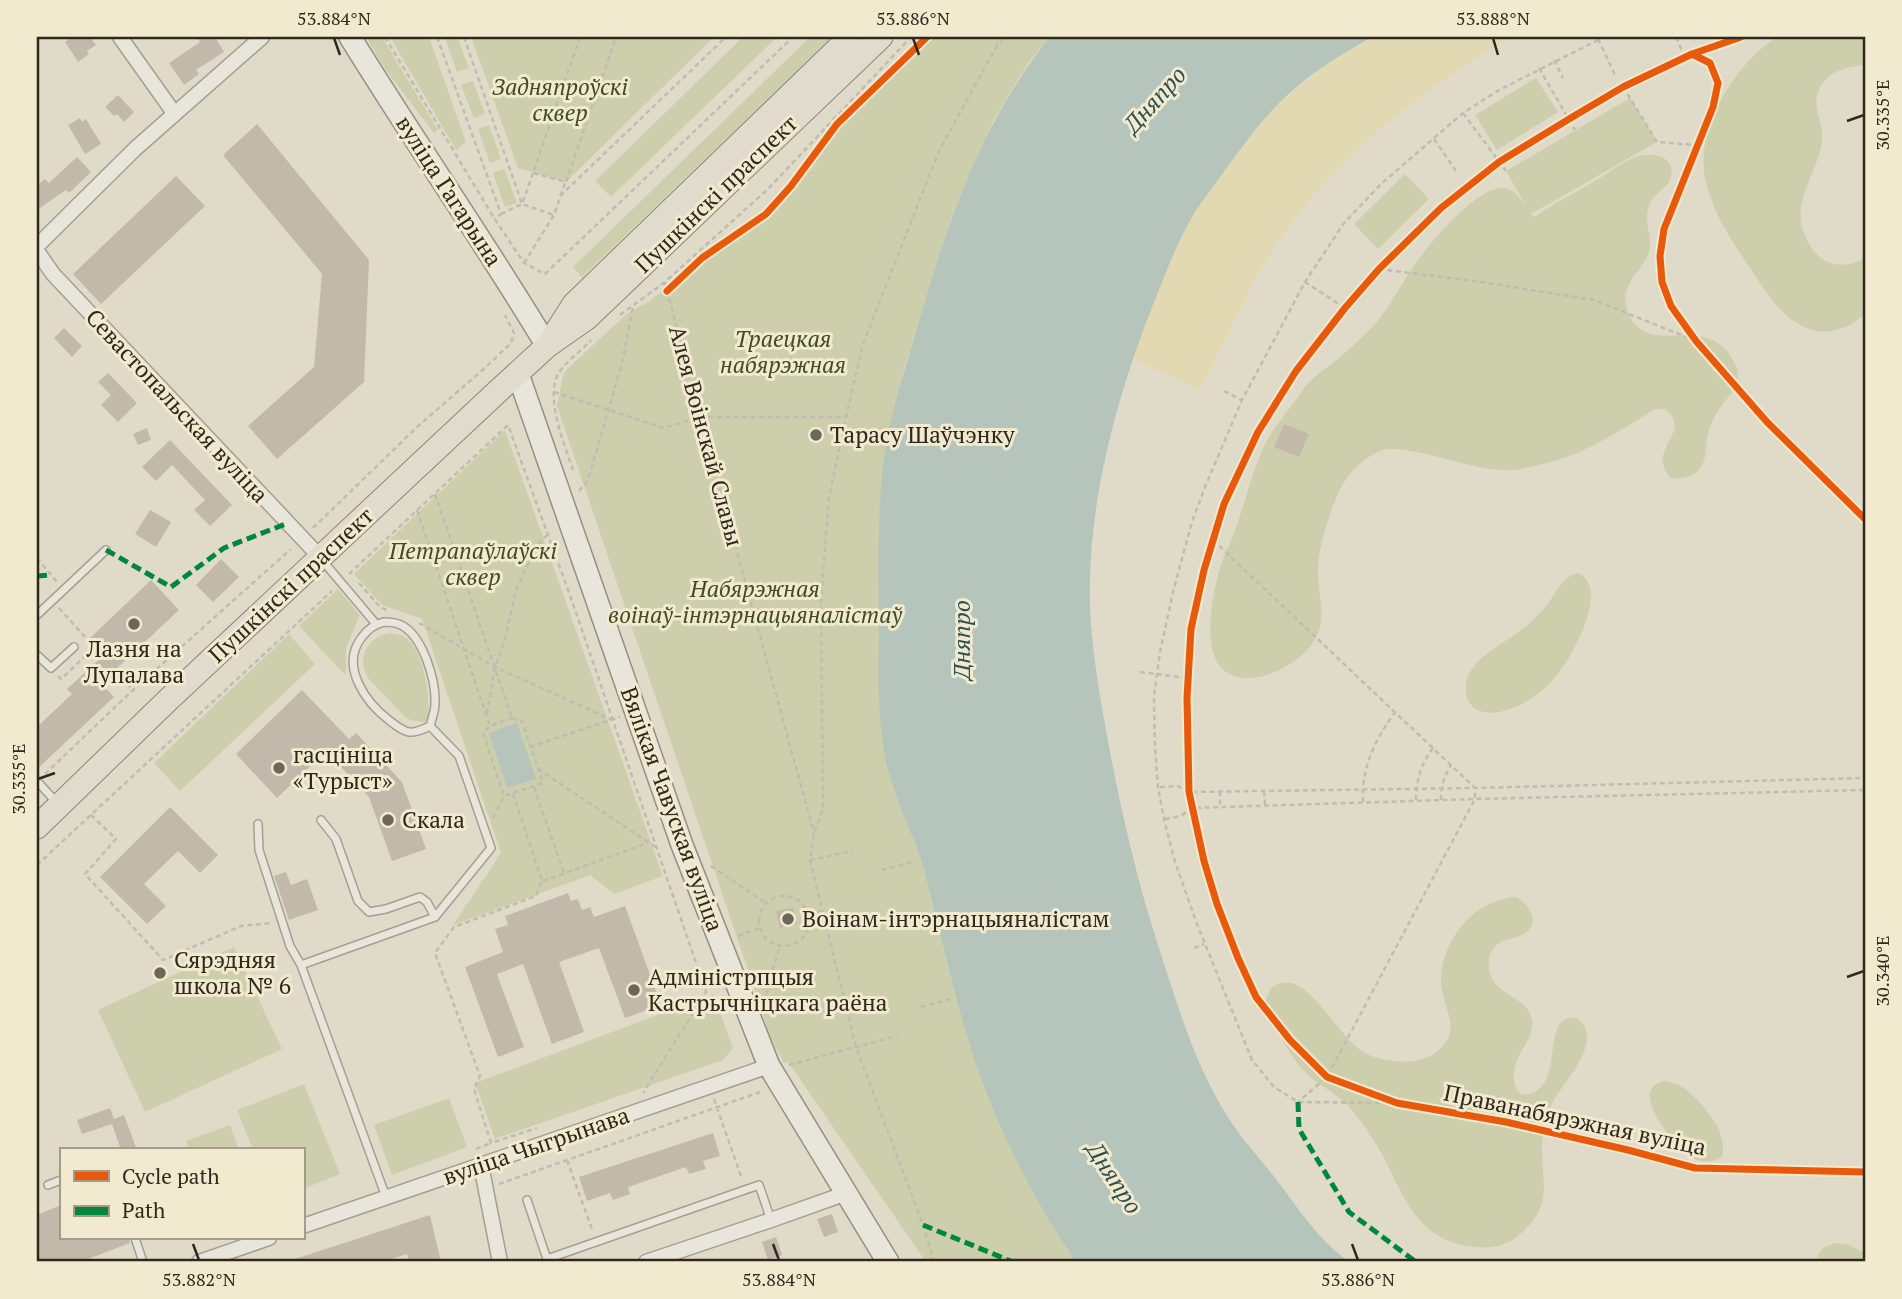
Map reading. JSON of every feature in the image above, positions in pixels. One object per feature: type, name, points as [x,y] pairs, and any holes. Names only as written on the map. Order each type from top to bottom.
[{"type":"main road","name":"вуліца Гагарына","points":[[350,37],[505,276],[547,346]]},
{"type":"main road","name":"Пушкінскі праспект","points":[[547,346],[574,304],[850,37]]},
{"type":"main road","name":"Пушкінскі праспект","points":[[37,827],[168,700],[547,346],[587,318],[881,37]]},
{"type":"main road","name":"Вялікая Чавуская вуліца","points":[[518,374],[682,845],[777,1073],[888,1262]]},
{"type":"street","points":[[120,37],[174,113]]},
{"type":"street","points":[[37,248],[174,113],[262,37]]},
{"type":"street","name":"Севастопальская вуліца","points":[[37,248],[53,274],[321,558]]},
{"type":"street","name":"вуліца Чыгрынава","points":[[304,1226],[710,1086],[777,1073]]},
{"type":"street","points":[[481,1165],[499,1262]]},
{"type":"street","points":[[646,1262],[847,1193]]},
{"type":"street","points":[[200,1262],[263,1240]]},
{"type":"lane","points":[[37,615],[106,550]]},
{"type":"lane","points":[[321,558],[376,624]]},
{"type":"lane","points":[[394,622],[402,625],[411,632],[421,647],[434,694],[435,705],[430,726],[420,731],[408,732],[397,726],[374,707],[358,683],[353,660],[355,649],[359,640],[376,624],[394,622]]},
{"type":"lane","points":[[37,655],[51,668],[75,647]]},
{"type":"lane","points":[[301,965],[435,917],[491,848],[459,756],[430,726]]},
{"type":"lane","points":[[37,781],[59,806]]},
{"type":"lane","points":[[321,820],[336,839],[358,901],[369,912],[421,897],[428,902],[435,917]]},
{"type":"lane","points":[[258,824],[259,850],[290,946],[301,965],[386,1197]]},
{"type":"lane","points":[[48,1185],[60,1180]]},
{"type":"lane","points":[[527,1200],[547,1259],[759,1185],[771,1220]]},
{"type":"lane","points":[[136,1240],[143,1262]]},
{"type":"path","points":[[385,37],[524,263],[545,274],[793,37]]},
{"type":"path","points":[[437,37],[501,214]]},
{"type":"path","points":[[464,37],[522,204]]},
{"type":"path","points":[[522,204],[580,37]]},
{"type":"path","points":[[524,263],[554,215],[616,37]]},
{"type":"path","points":[[560,196],[726,37]]},
{"type":"path","points":[[666,286],[768,189],[911,37]]},
{"type":"path","points":[[934,1262],[923,1225],[856,1047],[810,860],[814,833],[823,809],[821,602],[829,497],[863,344],[939,151],[999,37]]},
{"type":"path","points":[[995,49],[1005,37]]},
{"type":"path","points":[[1213,540],[1475,788],[1475,799],[1327,1077],[1298,1102],[1273,1087],[1252,1060],[1205,944],[1175,862],[1164,820],[1158,787],[1154,697],[1160,652],[1192,522],[1242,400],[1305,282],[1344,223],[1381,184],[1463,113],[1539,68],[1604,37]]},
{"type":"path","points":[[1672,64],[1688,56],[1676,37]]},
{"type":"path","points":[[1598,39],[1616,77]]},
{"type":"path","points":[[1554,60],[1563,78]]},
{"type":"path","points":[[1539,68],[1575,130]]},
{"type":"path","points":[[822,145],[837,124],[887,76]]},
{"type":"path","points":[[1612,93],[1636,81]]},
{"type":"path","points":[[1623,87],[1657,142],[1697,145]]},
{"type":"path","points":[[1557,126],[1580,112]]},
{"type":"path","points":[[1463,113],[1506,172]]},
{"type":"path","points":[[1692,157],[1702,133]]},
{"type":"path","points":[[1433,138],[1456,171]]},
{"type":"path","points":[[1490,170],[1511,155]]},
{"type":"path","points":[[533,173],[566,182]]},
{"type":"path","points":[[494,218],[522,204],[554,215]]},
{"type":"path","points":[[616,319],[713,251]]},
{"type":"path","points":[[1371,279],[1388,261]]},
{"type":"path","points":[[1379,269],[1594,300],[1696,341]]},
{"type":"path","points":[[1305,282],[1345,308]]},
{"type":"path","points":[[1337,318],[1354,298]]},
{"type":"path","points":[[579,491],[588,480],[609,410],[622,363],[633,305]]},
{"type":"path","points":[[1690,332],[1705,351]]},
{"type":"path","points":[[576,479],[553,407],[554,392],[559,373],[591,341]]},
{"type":"path","points":[[1224,391],[1242,400]]},
{"type":"path","points":[[554,392],[664,428],[700,416],[846,417]]},
{"type":"path","points":[[37,865],[508,425],[706,992],[644,1092]]},
{"type":"path","points":[[435,494],[512,718]]},
{"type":"path","points":[[416,510],[490,726]]},
{"type":"path","points":[[1210,550],[1217,528]]},
{"type":"path","points":[[487,717],[495,667],[505,640],[516,590],[533,553],[548,534]]},
{"type":"path","points":[[37,558],[64,589]]},
{"type":"path","points":[[350,573],[380,607],[389,611]]},
{"type":"path","points":[[52,600],[133,690]]},
{"type":"path","points":[[419,623],[495,667],[612,720]]},
{"type":"path","points":[[1188,688],[1189,666]]},
{"type":"path","points":[[1140,672],[1188,678]]},
{"type":"path","points":[[530,747],[612,720],[635,709]]},
{"type":"path","points":[[1363,802],[1362,789],[1371,752],[1395,712]]},
{"type":"path","points":[[486,833],[504,796],[483,733],[490,726],[512,718],[522,721],[543,783],[504,796]]},
{"type":"path","points":[[1416,801],[1416,789],[1423,762],[1433,748]]},
{"type":"path","points":[[1441,800],[1444,776],[1451,765]]},
{"type":"path","points":[[538,769],[657,849]]},
{"type":"path","points":[[1189,778],[1195,821]]},
{"type":"path","points":[[1158,787],[1178,786],[1189,792],[1865,778]]},
{"type":"path","points":[[534,787],[565,874]]},
{"type":"path","points":[[1164,820],[1181,816],[1192,808],[1865,790]]},
{"type":"path","points":[[1220,791],[1220,807]]},
{"type":"path","points":[[1264,791],[1265,806]]},
{"type":"path","points":[[491,1143],[474,1089],[480,1076],[435,953],[454,927],[536,896],[542,881],[513,793]]},
{"type":"path","points":[[91,815],[116,839],[85,874],[163,960],[241,926],[282,920]]},
{"type":"path","points":[[542,881],[648,843]]},
{"type":"path","points":[[810,860],[853,851]]},
{"type":"path","points":[[706,862],[766,903]]},
{"type":"path","points":[[882,870],[913,862]]},
{"type":"path","points":[[779,896],[790,896],[801,902],[809,920],[802,938],[785,946],[774,944],[767,939],[758,922],[766,903],[779,896]]},
{"type":"path","points":[[807,915],[822,911]]},
{"type":"path","points":[[732,938],[760,928]]},
{"type":"path","points":[[1194,948],[1205,944]]},
{"type":"path","points":[[763,1007],[780,945]]},
{"type":"path","points":[[921,1007],[950,999]]},
{"type":"path","points":[[486,1188],[717,1108],[777,1073],[856,1047],[897,1037]]},
{"type":"path","points":[[1318,1068],[1327,1077],[1339,1081]]},
{"type":"path","points":[[710,1086],[745,1190]]},
{"type":"path","points":[[1374,1094],[1397,1103]]},
{"type":"path","points":[[476,1149],[542,1126]]},
{"type":"path","points":[[567,1160],[596,1242]]},
{"type":"green space","points":[[366,37],[382,37],[438,130],[434,133],[385,69]]},
{"type":"green space","points":[[390,37],[429,37],[466,142],[456,150]]},
{"type":"green space","points":[[457,37],[469,68],[457,72],[445,38]]},
{"type":"green space","name":"Задняпроўскі сквер","points":[[471,37],[714,37],[566,182],[518,168]]},
{"type":"green space","points":[[743,37],[777,37],[611,197],[595,181]]},
{"type":"green space","points":[[810,37],[832,37],[582,277],[573,267]]},
{"type":"green space","name":"Набярэжная воінаў-інтэрнацыяналістаў","points":[[930,37],[1050,37],[1029,62],[994,120],[951,220],[903,372],[888,438],[881,488],[913,840],[991,1102],[1030,1184],[1076,1262],[926,1262],[788,1062],[784,1063],[766,1029],[557,406],[563,375],[567,369],[629,312],[645,304],[770,218],[801,181],[838,128]]},
{"type":"green space","points":[[1777,37],[1865,37],[1865,65],[1836,72],[1826,79],[1818,92],[1817,106],[1822,142],[1802,202],[1802,227],[1807,240],[1819,256],[1834,264],[1845,265],[1865,258],[1865,314],[1838,330],[1822,332],[1807,328],[1790,318],[1775,304],[1724,226],[1712,202],[1705,177],[1706,138],[1722,98],[1747,63]]},
{"type":"green space","points":[[1536,78],[1558,112],[1497,150],[1475,115]]},
{"type":"green space","points":[[473,81],[485,114],[474,118],[461,85]]},
{"type":"green space","points":[[1630,98],[1657,142],[1531,214],[1534,217],[1634,158],[1657,156],[1670,165],[1671,177],[1654,198],[1647,213],[1650,244],[1647,257],[1628,287],[1625,301],[1635,324],[1645,332],[1701,337],[1715,341],[1727,351],[1735,364],[1737,381],[1708,433],[1701,468],[1687,477],[1670,478],[1663,459],[1675,427],[1665,409],[1655,409],[1571,455],[1517,470],[1488,469],[1423,453],[1382,450],[1365,459],[1351,473],[1339,492],[1331,513],[1319,558],[1321,622],[1314,642],[1289,665],[1269,674],[1238,677],[1223,670],[1215,657],[1211,640],[1217,581],[1257,463],[1274,429],[1316,375],[1375,324],[1420,257],[1454,218],[1480,196],[1504,188],[1516,194],[1526,206],[1506,171]]},
{"type":"green space","points":[[489,125],[501,159],[490,163],[478,129]]},
{"type":"green space","points":[[504,169],[517,203],[505,207],[493,173]]},
{"type":"green space","points":[[1405,174],[1429,199],[1378,249],[1354,224]]},
{"type":"green space","name":"Петрапаўлаўскі сквер","points":[[505,430],[663,876],[614,894],[590,875],[453,925],[501,853],[422,619],[382,605],[354,574]]},
{"type":"green space","points":[[1578,573],[1587,581],[1591,592],[1590,607],[1579,639],[1563,667],[1545,688],[1518,706],[1494,713],[1477,710],[1471,705],[1466,693],[1466,683],[1474,666],[1531,622],[1563,582]]},
{"type":"green space","points":[[338,589],[360,615],[346,648],[346,676],[299,626]]},
{"type":"green space","points":[[389,633],[405,637],[417,653],[428,698],[429,718],[425,722],[406,718],[368,678],[365,671],[363,663],[366,650],[375,639]]},
{"type":"green space","points":[[289,634],[315,664],[180,791],[154,763]]},
{"type":"green space","points":[[1516,897],[1532,914],[1532,925],[1524,934],[1497,945],[1489,960],[1494,981],[1523,1005],[1532,1021],[1529,1036],[1515,1065],[1517,1089],[1520,1093],[1532,1093],[1540,1089],[1545,1082],[1551,1064],[1555,1035],[1563,1021],[1573,1018],[1583,1024],[1587,1034],[1586,1044],[1583,1055],[1552,1104],[1546,1120],[1542,1144],[1544,1187],[1541,1207],[1529,1226],[1511,1241],[1497,1246],[1474,1247],[1444,1239],[1421,1222],[1360,1120],[1342,1100],[1308,1075],[1293,1057],[1271,1019],[1266,1001],[1271,988],[1291,983],[1308,993],[1363,1052],[1399,1062],[1425,1058],[1444,1045],[1451,1028],[1441,980],[1447,950],[1454,936],[1475,913],[1487,905]]},
{"type":"green space","points":[[234,947],[282,1049],[145,1112],[98,1010]]},
{"type":"green space","points":[[714,994],[733,1049],[723,1060],[495,1139],[475,1083]]},
{"type":"green space","points":[[1664,1081],[1683,1087],[1713,1119],[1722,1138],[1722,1157],[1710,1161],[1695,1159],[1685,1153],[1670,1137],[1656,1117],[1650,1097],[1653,1086]]},
{"type":"green space","points":[[304,1084],[340,1174],[304,1189],[304,1148],[252,1148],[237,1110]]},
{"type":"green space","points":[[449,1098],[467,1147],[392,1175],[374,1125]]},
{"type":"green space","points":[[230,1125],[238,1148],[188,1148],[186,1141]]},
{"type":"green space","points":[[1834,1243],[1847,1244],[1865,1253],[1865,1262],[1814,1262],[1823,1248]]},
{"type":"sand","points":[[1372,37],[1512,37],[1439,83],[1405,109],[1372,136],[1313,196],[1257,276],[1200,390],[1132,359],[1167,269],[1192,216],[1251,135],[1281,100],[1325,65]]},
{"type":"water","name":"Дняпро","points":[[1050,37],[1372,37],[1324,66],[1281,101],[1242,148],[1198,207],[1187,227],[1140,338],[1115,418],[1097,501],[1090,584],[1091,625],[1098,680],[1123,815],[1150,919],[1189,1038],[1208,1082],[1238,1132],[1310,1224],[1349,1262],[1076,1262],[1027,1181],[987,1093],[966,1033],[922,864],[886,760],[879,701],[879,526],[883,465],[893,412],[942,248],[969,174],[1004,103]]},
{"type":"water","points":[[517,723],[536,779],[507,788],[489,733]]},
{"type":"building","points":[[73,37],[90,37],[96,45],[78,62],[65,42]]},
{"type":"building","points":[[197,37],[215,37],[224,52],[196,70],[199,74],[184,85],[169,63],[200,42]]},
{"type":"building","points":[[118,95],[134,112],[124,122],[105,107]]},
{"type":"building","points":[[80,118],[82,122],[86,119],[101,144],[85,154],[68,125]]},
{"type":"building","points":[[257,124],[369,260],[364,382],[277,459],[248,426],[314,367],[322,274],[223,155]]},
{"type":"building","points":[[77,157],[91,172],[69,193],[66,190],[37,210],[37,185],[45,179],[49,183]]},
{"type":"building","points":[[176,176],[205,206],[101,304],[73,274]]},
{"type":"building","points":[[64,328],[82,346],[72,357],[54,338]]},
{"type":"building","points":[[108,373],[137,403],[118,422],[101,405],[111,395],[98,382]]},
{"type":"building","points":[[1284,424],[1309,434],[1299,457],[1274,447]]},
{"type":"building","points":[[147,428],[151,440],[138,445],[133,434]]},
{"type":"building","points":[[170,440],[232,505],[210,526],[194,510],[205,500],[172,465],[156,481],[142,467]]},
{"type":"building","points":[[150,510],[171,522],[156,547],[135,534]]},
{"type":"building","points":[[221,559],[239,577],[213,602],[196,585]]},
{"type":"building","points":[[151,580],[179,610],[101,683],[114,697],[37,769],[37,727],[72,694],[67,689],[104,655],[89,639]]},
{"type":"building","name":"гасцініца «Турыст»","points":[[302,690],[349,739],[356,733],[402,782],[426,849],[392,861],[369,797],[326,751],[277,798],[236,754]]},
{"type":"building","points":[[170,807],[218,855],[200,873],[178,851],[144,884],[166,906],[147,924],[100,877]]},
{"type":"building","points":[[286,872],[291,885],[307,879],[318,910],[289,920],[274,876]]},
{"type":"building","name":"Адміністрпцыя Кастрычніцкага раёна","points":[[568,893],[571,901],[578,899],[582,910],[590,907],[594,917],[625,906],[661,1005],[625,1018],[599,948],[559,962],[584,1032],[552,1044],[523,964],[497,974],[524,1047],[498,1057],[465,967],[503,952],[495,929],[508,925],[505,916]]},
{"type":"building","points":[[793,908],[797,924],[780,928],[776,911]]},
{"type":"building","points":[[110,1108],[114,1119],[124,1115],[136,1148],[120,1148],[112,1124],[82,1134],[77,1120]]},
{"type":"building","points":[[713,1133],[720,1156],[703,1161],[706,1169],[689,1174],[686,1167],[628,1187],[630,1194],[613,1200],[610,1193],[587,1201],[579,1177]]},
{"type":"building","points":[[60,1205],[60,1240],[129,1240],[130,1243],[80,1262],[37,1262],[37,1215]]},
{"type":"building","points":[[832,1214],[838,1232],[824,1237],[817,1219]]},
{"type":"building","points":[[430,1215],[441,1262],[409,1262],[407,1254],[383,1262],[292,1262],[292,1260]]},
{"type":"building","points":[[776,1237],[782,1255],[768,1260],[762,1242]]},
{"type":"marked path","points":[[106,550],[171,587],[224,548],[288,523]]},
{"type":"marked path","points":[[37,576],[52,575]]},
{"type":"marked path","points":[[1298,1102],[1299,1129],[1349,1212],[1416,1262]]},
{"type":"marked path","points":[[923,1225],[1013,1262]]},
{"type":"cycle path","points":[[667,291],[702,258],[766,214],[791,186],[837,124],[927,37]]},
{"type":"cycle path","name":"Праванабярэжная вуліца","points":[[1741,37],[1692,54],[1623,87],[1499,162],[1441,208],[1379,269],[1296,371],[1258,432],[1224,504],[1204,570],[1191,629],[1187,698],[1189,792],[1204,861],[1217,904],[1256,997],[1290,1040],[1327,1077],[1397,1103],[1506,1122],[1695,1168],[1865,1172]]},
{"type":"cycle path","points":[[1692,54],[1710,63],[1718,83],[1713,107],[1664,229],[1660,256],[1662,282],[1671,306],[1696,341],[1767,422],[1865,519]]},
{"type":"place","name":"Тарасу Шаўчэнку","points":[[816,435]]},
{"type":"place","name":"Лазня на Лупалава","points":[[134,624]]},
{"type":"place","name":"гасцініца «Турыст»","points":[[279,768]]},
{"type":"place","name":"Скала","points":[[388,820]]},
{"type":"place","name":"Воінам-інтэрнацыяналістам","points":[[788,919]]},
{"type":"place","name":"Сярэдняя школа № 6","points":[[160,973]]},
{"type":"place","name":"Адміністрпцыя Кастрычніцкага раёна","points":[[634,990]]},
{"type":"park label","name":"Траецкая набярэжная","points":[[783,352]]}]
